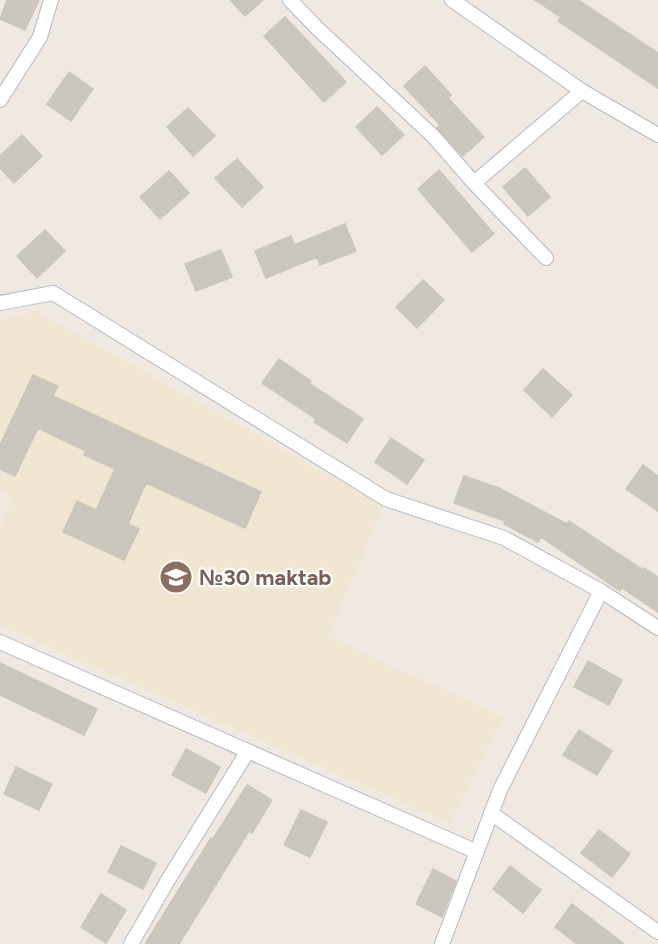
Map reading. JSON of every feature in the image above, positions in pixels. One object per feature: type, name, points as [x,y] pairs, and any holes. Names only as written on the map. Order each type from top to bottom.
[{"type":"street","points":[[0,100],[40,37],[51,0]]},
{"type":"street","points":[[290,0],[433,136],[474,183],[546,258]]},
{"type":"street","points":[[452,0],[582,91],[658,135]]},
{"type":"street","points":[[474,183],[582,91]]},
{"type":"street","points":[[0,303],[54,293],[386,499],[504,538],[601,591],[658,628]]},
{"type":"street","points":[[442,944],[500,789],[601,591]]},
{"type":"street","points":[[0,642],[477,852]]},
{"type":"street","points":[[131,944],[248,751]]},
{"type":"street","points":[[491,813],[658,932]]},
{"type":"shaded area","name":"№30 maktab","points":[[35,310],[383,506],[328,636],[503,717],[449,823],[0,625],[0,529],[13,498],[0,491],[0,321]]},
{"type":"building","points":[[7,0],[39,0],[25,30],[0,19]]},
{"type":"building","points":[[230,0],[263,0],[245,16]]},
{"type":"building","points":[[535,0],[578,0],[658,53],[658,88],[558,21],[561,17]]},
{"type":"building","points":[[285,17],[346,82],[324,102],[264,36]]},
{"type":"building","points":[[425,66],[451,95],[448,98],[484,137],[463,156],[437,128],[440,125],[404,86]]},
{"type":"building","points":[[69,72],[93,89],[71,121],[47,104]]},
{"type":"building","points":[[377,107],[404,135],[382,155],[356,127]]},
{"type":"building","points":[[188,108],[215,136],[193,156],[167,127]]},
{"type":"building","points":[[22,135],[42,156],[14,183],[0,168],[0,156]]},
{"type":"building","points":[[237,159],[263,187],[242,207],[215,178]]},
{"type":"building","points":[[525,168],[550,197],[528,216],[503,187]]},
{"type":"building","points":[[439,170],[494,234],[472,252],[418,189]]},
{"type":"building","points":[[169,171],[189,193],[160,219],[140,197]]},
{"type":"building","points":[[345,224],[356,251],[320,265],[317,257],[266,278],[255,251],[291,236],[294,245]]},
{"type":"building","points":[[45,230],[65,251],[37,278],[17,256]]},
{"type":"building","points":[[221,250],[232,277],[196,291],[185,264]]},
{"type":"building","points":[[423,280],[444,300],[417,328],[396,307]]},
{"type":"building","points":[[279,359],[311,381],[309,383],[363,419],[347,443],[314,422],[316,419],[262,383]]},
{"type":"building","points":[[543,369],[572,395],[552,417],[524,390]]},
{"type":"building","points":[[33,375],[58,386],[53,396],[261,492],[245,528],[146,483],[128,524],[139,529],[124,560],[63,532],[77,501],[96,510],[115,469],[84,455],[86,451],[38,428],[15,476],[0,469],[0,445]]},
{"type":"building","points":[[391,438],[424,460],[407,484],[375,462]]},
{"type":"building","points":[[643,465],[658,476],[658,511],[626,489]]},
{"type":"building","points":[[464,476],[499,488],[567,524],[569,521],[643,570],[644,568],[658,577],[658,612],[622,588],[620,591],[541,537],[538,542],[504,524],[505,521],[454,503]]},
{"type":"building","points":[[588,661],[622,680],[609,705],[574,687]]},
{"type":"building","points":[[0,663],[97,709],[84,735],[0,695]]},
{"type":"building","points":[[579,730],[612,751],[597,775],[563,755]]},
{"type":"building","points":[[186,749],[220,767],[206,793],[172,775]]},
{"type":"building","points":[[16,767],[52,784],[39,810],[4,794]]},
{"type":"building","points":[[247,785],[272,800],[252,833],[249,831],[179,944],[145,944],[211,838],[213,839]]},
{"type":"building","points":[[301,810],[327,822],[310,857],[284,845]]},
{"type":"building","points":[[599,830],[630,854],[612,877],[581,853]]},
{"type":"building","points":[[121,846],[156,863],[143,889],[108,872]]},
{"type":"building","points":[[510,866],[541,890],[523,913],[493,889]]},
{"type":"building","points":[[433,869],[456,881],[442,917],[416,904]]},
{"type":"building","points":[[101,894],[126,910],[106,943],[81,927]]},
{"type":"building","points":[[572,904],[624,944],[577,944],[555,927]]},
{"type":"place","name":"№30 maktab","points":[[176,577]]}]
